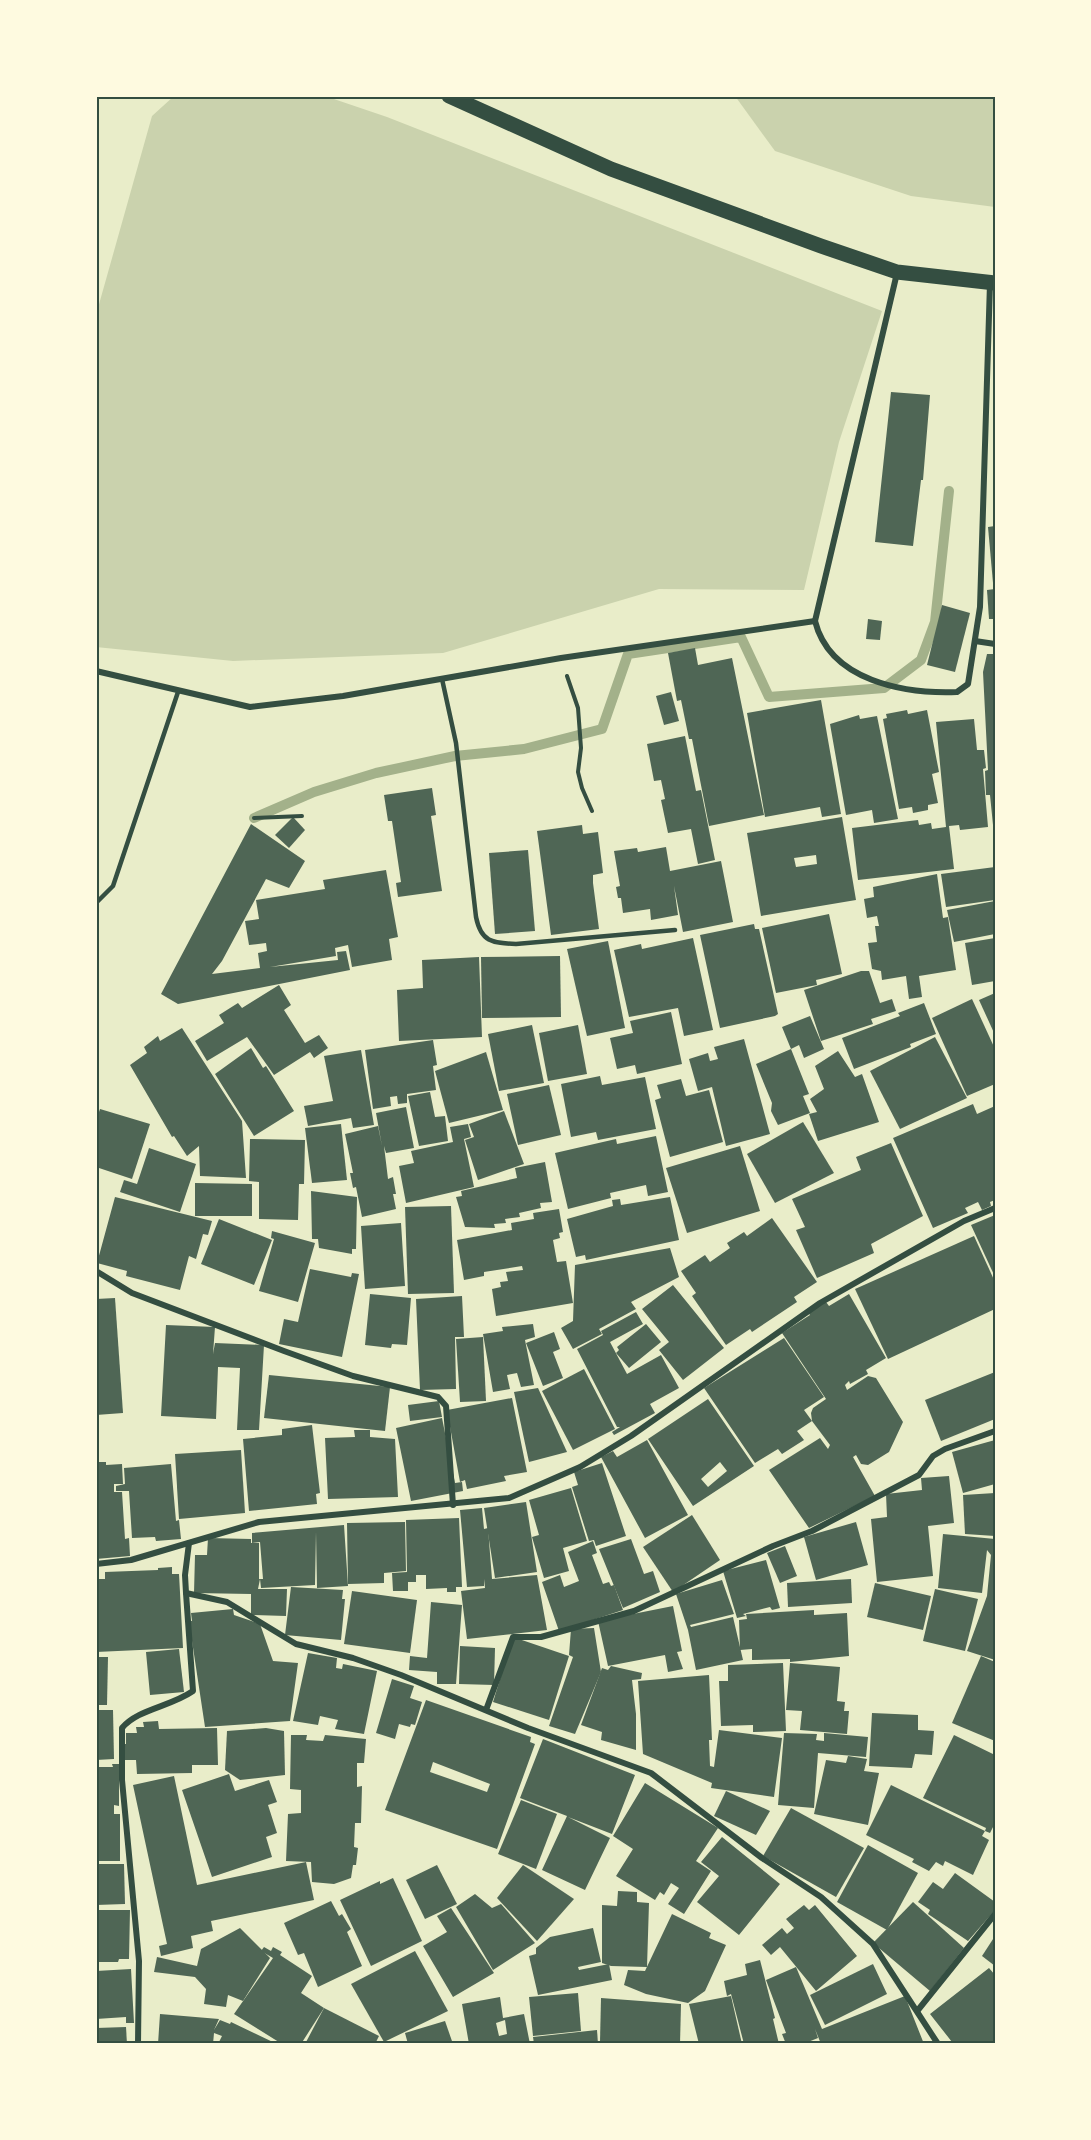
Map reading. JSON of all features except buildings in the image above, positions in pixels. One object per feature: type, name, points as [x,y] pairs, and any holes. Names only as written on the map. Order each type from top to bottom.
[{"type":"main road","points":[[449,96],[611,169],[897,272],[993,283]]},
{"type":"street","points":[[897,272],[815,621],[819,637],[828,651],[844,665],[867,679],[908,690],[942,693],[963,689],[968,684],[980,607],[993,283]]},
{"type":"street","points":[[986,463],[995,463]]},
{"type":"street","points":[[96,671],[250,707],[343,696],[561,658],[815,621]]},
{"type":"street","points":[[975,641],[995,644]]},
{"type":"street","points":[[96,1564],[131,1560],[259,1522],[509,1498],[580,1467],[631,1436],[820,1303],[964,1221],[995,1208]]},
{"type":"street","points":[[96,1271],[132,1293],[284,1351],[353,1376],[438,1397],[446,1406],[453,1505]]},
{"type":"street","points":[[486,1710],[509,1640],[513,1637],[541,1637],[634,1611],[773,1546],[812,1531],[919,1474],[933,1456],[945,1449],[995,1431]]},
{"type":"street","points":[[138,2044],[139,1962],[122,1780],[122,1728],[131,1718],[176,1702],[193,1691],[185,1575],[189,1543]]},
{"type":"street","points":[[186,1593],[226,1602],[296,1644],[353,1658],[651,1773],[762,1858],[821,1897],[873,1944],[938,2044]]},
{"type":"street","points":[[918,2010],[995,1914]]},
{"type":"lane","points":[[442,678],[460,770],[479,931],[486,938],[497,943],[516,944],[675,930]]},
{"type":"lane","points":[[96,903],[112,886],[178,692]]},
{"type":"path","points":[[561,658],[578,708],[581,748],[578,772],[592,811]]},
{"type":"path","points":[[254,818],[302,816]]},
{"type":"green space","points":[[174,96],[325,96],[387,117],[882,311],[839,442],[804,590],[659,589],[443,653],[233,661],[96,647],[96,315],[152,116]]},
{"type":"green space","points":[[735,96],[995,96],[995,207],[911,196],[775,151]]},
{"type":"waterway","points":[[254,818],[314,792],[376,773],[455,756],[524,749],[602,729],[628,654],[741,637],[769,697],[884,688],[921,660],[935,622],[949,491]]}]
